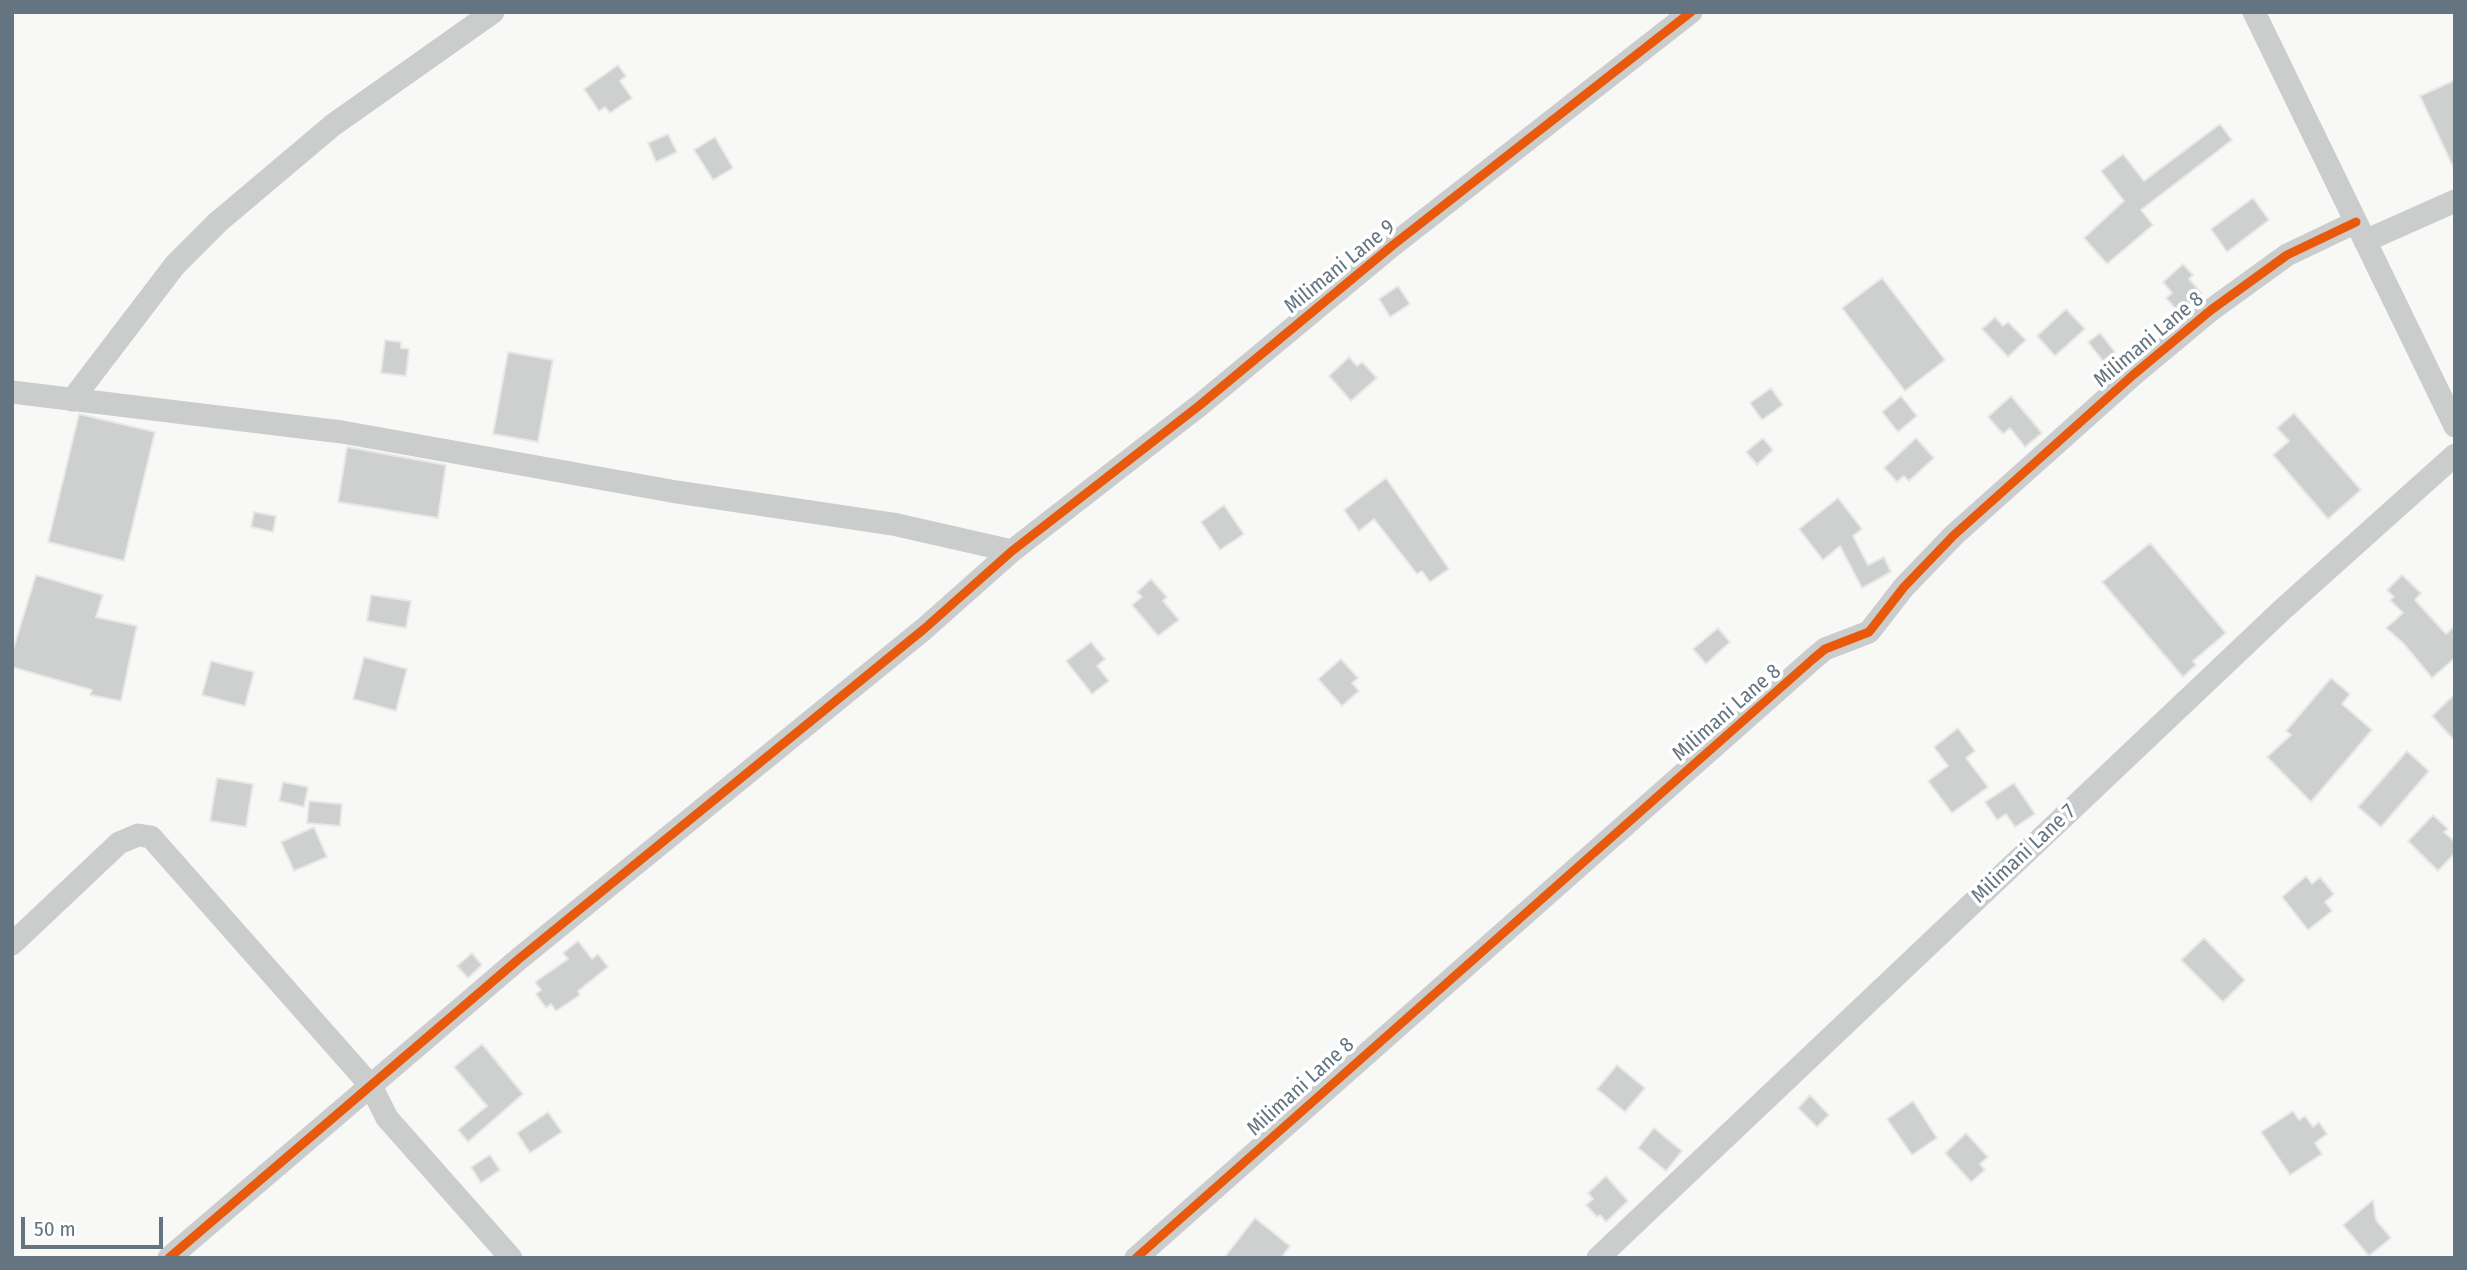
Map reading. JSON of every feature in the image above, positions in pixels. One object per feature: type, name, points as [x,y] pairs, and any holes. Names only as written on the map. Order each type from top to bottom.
[{"type":"street","points":[[72,400],[175,265],[218,222],[333,125],[493,12]]},
{"type":"street","name":"Milimani Lane 9","points":[[169,1258],[520,958],[924,629],[1012,551],[1199,405],[1394,245],[1691,12]]},
{"type":"street","points":[[2254,12],[2455,426]]},
{"type":"street","name":"Milimani Lane 8","points":[[1136,1258],[1812,659],[1825,649],[1869,632],[1904,587],[1954,535],[2133,375],[2211,310],[2287,255],[2455,201]]},
{"type":"street","points":[[12,392],[342,432],[671,491],[893,524],[1012,551]]},
{"type":"street","name":"Milimani Lane 7","points":[[1598,1258],[2282,610],[2455,455]]},
{"type":"street","points":[[12,944],[119,843],[138,835],[151,837],[371,1086],[376,1102],[387,1118],[511,1258]]},
{"type":"building","points":[[618,65],[626,76],[620,81],[632,98],[610,113],[605,107],[599,111],[584,89]]},
{"type":"building","points":[[2455,80],[2455,171],[2420,96]]},
{"type":"building","points":[[2220,124],[2232,140],[2141,210],[2153,225],[2107,264],[2084,238],[2124,201],[2101,171],[2123,154],[2144,181]]},
{"type":"building","points":[[668,134],[677,152],[656,162],[648,143]]},
{"type":"building","points":[[715,137],[733,168],[713,180],[694,150]]},
{"type":"building","points":[[2253,198],[2269,220],[2227,252],[2211,229]]},
{"type":"building","points":[[2183,264],[2193,275],[2189,279],[2202,294],[2180,314],[2166,298],[2172,293],[2163,282]]},
{"type":"building","points":[[1882,278],[1945,360],[1905,391],[1842,308]]},
{"type":"building","points":[[1398,286],[1410,304],[1390,317],[1379,299]]},
{"type":"building","points":[[2066,309],[2085,329],[2055,356],[2037,336]]},
{"type":"building","points":[[1995,317],[2003,326],[2008,322],[2026,340],[2008,357],[1982,329]]},
{"type":"building","points":[[2100,333],[2115,352],[2103,361],[2088,342]]},
{"type":"building","points":[[385,340],[401,342],[401,348],[409,349],[406,376],[381,373]]},
{"type":"building","points":[[508,352],[553,360],[538,442],[493,434]]},
{"type":"building","points":[[1349,357],[1357,366],[1362,362],[1377,378],[1351,401],[1329,376]]},
{"type":"building","points":[[1771,388],[1783,405],[1762,420],[1750,403]]},
{"type":"building","points":[[1901,396],[1917,416],[1898,432],[1882,412]]},
{"type":"building","points":[[2011,396],[2042,433],[2025,447],[2010,428],[2003,434],[1988,417]]},
{"type":"building","points":[[2294,413],[2361,490],[2328,519],[2273,455],[2289,441],[2277,428]]},
{"type":"building","points":[[79,414],[155,432],[124,561],[48,542]]},
{"type":"building","points":[[1763,438],[1773,450],[1757,465],[1746,452]]},
{"type":"building","points":[[1916,438],[1934,458],[1909,481],[1904,476],[1897,482],[1884,468]]},
{"type":"building","points":[[347,447],[446,465],[438,518],[338,502]]},
{"type":"building","points":[[1386,478],[1449,569],[1430,582],[1422,571],[1417,574],[1374,519],[1359,531],[1344,510]]},
{"type":"building","points":[[1838,498],[1862,529],[1853,536],[1868,565],[1884,557],[1891,572],[1862,588],[1840,546],[1823,560],[1799,529]]},
{"type":"building","points":[[1224,505],[1244,534],[1220,550],[1201,522]]},
{"type":"building","points":[[254,512],[276,516],[273,532],[251,527]]},
{"type":"building","points":[[2150,543],[2226,633],[2193,661],[2196,665],[2183,677],[2102,582]]},
{"type":"building","points":[[36,575],[103,595],[96,617],[137,626],[121,701],[90,695],[92,690],[12,667],[12,653]]},
{"type":"building","points":[[2402,575],[2421,593],[2415,600],[2446,634],[2455,626],[2455,658],[2432,678],[2404,644],[2386,628],[2403,613],[2390,600],[2394,597],[2387,590]]},
{"type":"building","points":[[1151,579],[1167,597],[1163,601],[1179,620],[1158,636],[1132,605],[1142,597],[1137,592]]},
{"type":"building","points":[[371,595],[411,601],[406,628],[367,621]]},
{"type":"building","points":[[1718,628],[1730,642],[1706,664],[1693,649]]},
{"type":"building","points":[[1091,642],[1105,659],[1097,666],[1109,681],[1092,694],[1066,661]]},
{"type":"building","points":[[364,657],[407,669],[396,711],[353,699]]},
{"type":"building","points":[[1341,659],[1358,678],[1352,683],[1359,691],[1342,706],[1318,679]]},
{"type":"building","points":[[211,661],[254,672],[245,706],[202,695]]},
{"type":"building","points":[[2331,678],[2350,694],[2342,704],[2372,730],[2311,802],[2267,757],[2291,735],[2286,731]]},
{"type":"building","points":[[2455,694],[2455,741],[2432,716]]},
{"type":"building","points":[[1958,728],[1975,751],[1966,758],[1988,787],[1952,813],[1928,781],[1948,766],[1934,747]]},
{"type":"building","points":[[2407,751],[2429,771],[2381,827],[2358,807]]},
{"type":"building","points":[[217,778],[253,784],[246,827],[210,821]]},
{"type":"building","points":[[283,782],[308,787],[304,807],[279,801]]},
{"type":"building","points":[[2014,783],[2035,814],[2015,827],[2006,814],[1997,820],[1985,802]]},
{"type":"building","points":[[309,801],[342,804],[340,826],[307,823]]},
{"type":"building","points":[[2433,815],[2448,829],[2444,832],[2455,842],[2455,853],[2438,871],[2408,841]]},
{"type":"building","points":[[314,827],[327,857],[294,871],[281,842]]},
{"type":"building","points":[[2306,876],[2312,884],[2320,877],[2334,894],[2325,902],[2332,911],[2308,930],[2282,897]]},
{"type":"building","points":[[2204,938],[2245,980],[2223,1002],[2181,960]]},
{"type":"building","points":[[578,941],[592,959],[598,954],[608,967],[578,991],[580,995],[556,1011],[551,1004],[546,1008],[536,994],[541,990],[535,982],[568,959],[563,953]]},
{"type":"building","points":[[472,953],[482,965],[468,978],[457,966]]},
{"type":"building","points":[[482,1044],[523,1094],[468,1142],[458,1130],[487,1106],[454,1067]]},
{"type":"building","points":[[1617,1065],[1645,1088],[1625,1112],[1597,1089]]},
{"type":"building","points":[[1810,1095],[1829,1115],[1817,1127],[1798,1108]]},
{"type":"building","points":[[1913,1101],[1937,1138],[1912,1155],[1887,1119]]},
{"type":"building","points":[[2293,1111],[2299,1120],[2305,1116],[2313,1127],[2319,1122],[2327,1134],[2315,1143],[2322,1154],[2290,1175],[2261,1132]]},
{"type":"building","points":[[548,1112],[562,1132],[530,1153],[517,1133]]},
{"type":"building","points":[[1654,1128],[1682,1151],[1666,1171],[1638,1148]]},
{"type":"building","points":[[1966,1133],[1988,1157],[1980,1164],[1985,1170],[1971,1182],[1945,1153]]},
{"type":"building","points":[[490,1155],[500,1170],[481,1183],[471,1167]]},
{"type":"building","points":[[1606,1176],[1628,1201],[1606,1222],[1586,1205],[1593,1199],[1588,1193]]},
{"type":"building","points":[[2373,1200],[2376,1220],[2391,1238],[2369,1256],[2343,1225]]},
{"type":"building","points":[[1255,1218],[1290,1246],[1281,1258],[1224,1258]]},
{"type":"cycle path","points":[[169,1258],[520,958],[924,629],[1012,551],[1200,405],[1393,245],[1691,12]]},
{"type":"cycle path","points":[[1136,1258],[1813,659],[1825,649],[1869,632],[1904,587],[1954,535],[2133,375],[2211,310],[2287,255],[2356,222]]}]
